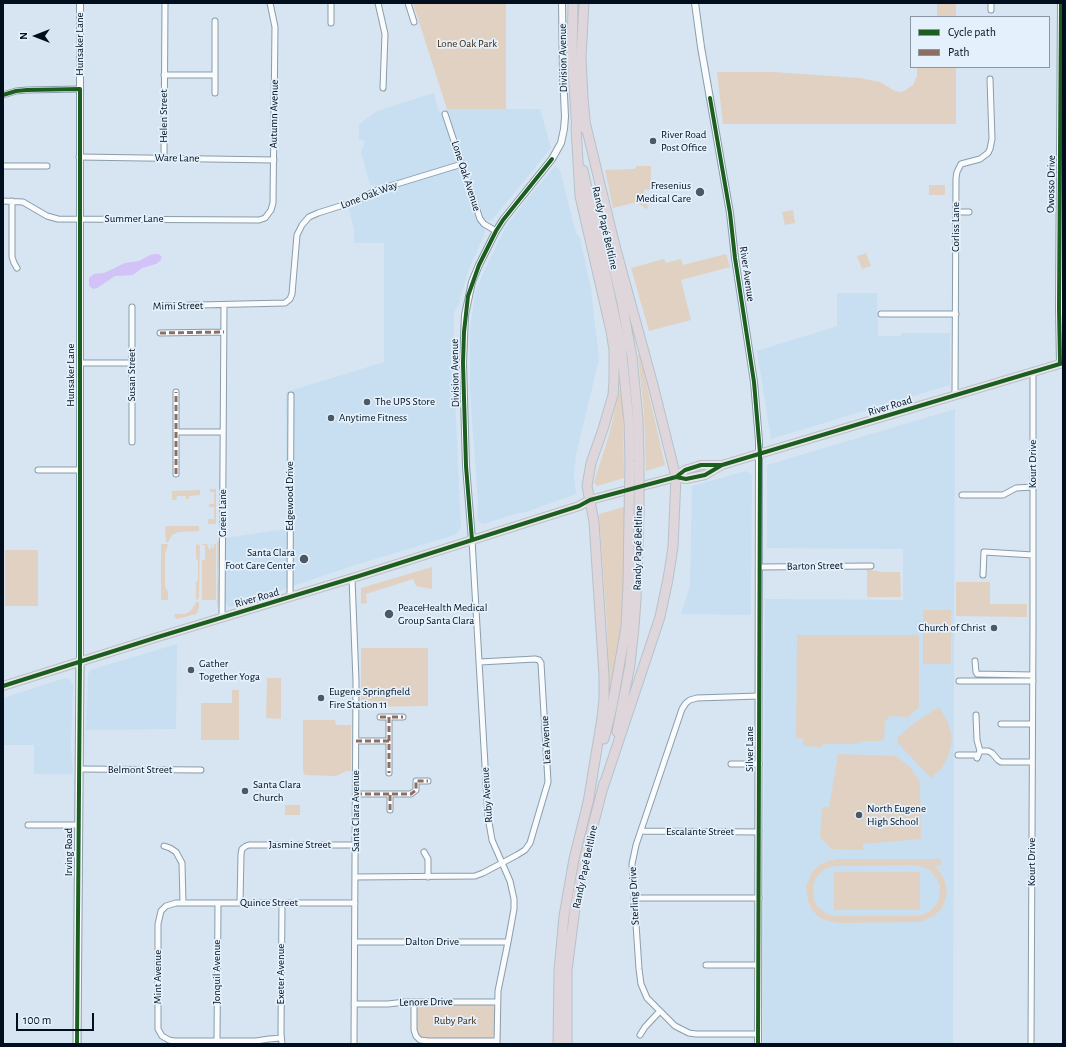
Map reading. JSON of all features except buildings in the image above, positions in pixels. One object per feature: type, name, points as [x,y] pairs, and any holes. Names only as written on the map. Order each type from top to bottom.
[{"type":"highway","name":"Randy Papé Beltline","points":[[558,1044],[559,971],[564,916],[574,859],[612,707],[625,634],[628,585],[630,463],[629,422],[621,346],[590,205],[576,127],[572,57],[573,3]]},
{"type":"highway","name":"Randy Papé Beltline","points":[[566,1044],[567,970],[575,908],[584,860],[622,710],[630,665],[636,600],[639,514],[637,395],[632,357],[622,303],[598,203],[590,160],[586,126],[581,57],[584,3]]},
{"type":"highway","points":[[586,126],[676,477],[673,547],[660,617],[603,788]]},
{"type":"highway","points":[[576,127],[580,196],[614,350],[613,395],[590,469],[587,486],[594,522],[604,676],[602,718],[588,802]]},
{"type":"main road","name":"River Road","points":[[3,686],[80,661],[290,598],[516,526],[575,502],[590,500],[676,477],[686,479],[705,474],[722,465],[760,453],[1062,364]]},
{"type":"main road","name":"Irving Road","points":[[77,1044],[80,661]]},
{"type":"street","name":"Hunsaker Lane","points":[[80,3],[80,661]]},
{"type":"street","name":"Helen Street","points":[[164,158],[165,3]]},
{"type":"street","name":"Autumn Avenue","points":[[259,220],[267,216],[272,206],[274,160],[275,27],[270,3]]},
{"type":"street","points":[[331,23],[332,3]]},
{"type":"street","points":[[378,3],[385,34],[383,88]]},
{"type":"street","points":[[408,3],[414,22]]},
{"type":"street","name":"Division Avenue","points":[[472,540],[463,363],[465,315],[472,282],[496,231],[503,220],[552,159],[562,138],[565,117],[562,3]]},
{"type":"street","name":"River Avenue","points":[[695,3],[701,48],[730,213],[735,258],[755,388],[760,453]]},
{"type":"street","points":[[991,3],[991,10]]},
{"type":"street","name":"Owosso Drive","points":[[1061,3],[1062,87],[1059,329],[1062,364]]},
{"type":"street","points":[[215,21],[215,93]]},
{"type":"street","name":"Helen Street","points":[[164,75],[215,75]]},
{"type":"street","name":"Corliss Lane","points":[[955,395],[956,178],[959,167],[964,163],[984,157],[992,145],[990,79]]},
{"type":"street","points":[[3,95],[24,90],[80,89]]},
{"type":"street","name":"Lone Oak Avenue","points":[[445,114],[480,219],[484,224],[496,231]]},
{"type":"street","name":"Ware Lane","points":[[80,157],[274,160]]},
{"type":"street","name":"Lone Oak Way","points":[[224,305],[278,304],[289,301],[292,294],[297,235],[302,225],[311,216],[356,201],[378,190],[462,164]]},
{"type":"street","points":[[3,166],[47,166]]},
{"type":"street","name":"Summer Lane","points":[[3,201],[26,203],[51,217],[80,219],[259,220]]},
{"type":"street","points":[[12,201],[12,259],[17,268]]},
{"type":"street","points":[[956,212],[968,212]]},
{"type":"street","name":"Mimi Street","points":[[156,306],[224,305]]},
{"type":"street","name":"Green Lane","points":[[222,618],[224,305]]},
{"type":"street","name":"Susan Street","points":[[132,307],[132,442]]},
{"type":"street","points":[[881,314],[956,314]]},
{"type":"street","points":[[160,333],[224,332]]},
{"type":"street","points":[[80,363],[132,363]]},
{"type":"street","name":"Kourt Drive","points":[[1031,1044],[1033,372]]},
{"type":"street","points":[[176,392],[176,474]]},
{"type":"street","name":"Edgewood Drive","points":[[290,598],[291,395]]},
{"type":"street","points":[[176,432],[223,432]]},
{"type":"street","name":"Silver Lane","points":[[758,1044],[760,453]]},
{"type":"street","points":[[38,470],[80,470]]},
{"type":"street","points":[[962,495],[1003,495],[1008,494],[1016,488],[1033,488]]},
{"type":"street","name":"Ruby Avenue","points":[[472,540],[488,817],[492,840],[510,881],[514,899],[514,909],[508,942],[498,986],[497,1043]]},
{"type":"street","points":[[983,575],[984,552],[1033,555]]},
{"type":"street","name":"Barton Street","points":[[759,567],[871,566]]},
{"type":"street","name":"Santa Clara Avenue","points":[[352,578],[356,666],[354,1044]]},
{"type":"street","name":"Lea Avenue","points":[[480,662],[535,659],[539,660],[542,665],[547,784],[530,843],[521,852],[502,863]]},
{"type":"street","points":[[975,661],[977,674],[1033,678]]},
{"type":"street","points":[[959,680],[1033,678]]},
{"type":"street","name":"Sterling Drive","points":[[758,1034],[689,1033],[675,1026],[647,998],[641,984],[639,969],[632,864],[641,831],[682,709],[686,703],[697,698],[759,696]]},
{"type":"street","points":[[976,715],[978,755]]},
{"type":"street","points":[[380,717],[403,717]]},
{"type":"street","points":[[389,717],[389,773]]},
{"type":"street","points":[[1001,724],[1032,724]]},
{"type":"street","points":[[356,741],[389,741]]},
{"type":"street","points":[[958,755],[978,755],[988,751],[1001,762],[1032,762]]},
{"type":"street","name":"Silver Lane","points":[[731,764],[759,764]]},
{"type":"street","name":"Belmont Street","points":[[79,769],[201,770]]},
{"type":"street","points":[[356,794],[412,794],[416,788],[416,781],[428,781]]},
{"type":"street","points":[[390,794],[390,810]]},
{"type":"street","points":[[28,825],[78,825]]},
{"type":"street","name":"Escalante Street","points":[[641,831],[759,832]]},
{"type":"street","name":"Jasmine Street","points":[[240,903],[240,854],[244,847],[249,845],[355,845]]},
{"type":"street","points":[[164,846],[174,850],[182,860],[183,903]]},
{"type":"street","points":[[424,852],[428,861],[428,877]]},
{"type":"street","points":[[355,877],[475,876],[502,863]]},
{"type":"street","points":[[634,898],[759,898]]},
{"type":"street","name":"Quince Street","points":[[159,917],[161,911],[172,903],[355,903]]},
{"type":"street","name":"Jonquil Avenue","points":[[217,1041],[218,903]]},
{"type":"street","name":"Exeter Avenue","points":[[282,903],[282,1041]]},
{"type":"street","name":"Mint Avenue","points":[[159,917],[158,1029],[162,1036],[172,1041],[217,1041]]},
{"type":"street","name":"Dalton Drive","points":[[355,942],[508,942]]},
{"type":"street","points":[[706,965],[758,965]]},
{"type":"street","points":[[414,1002],[414,1030],[416,1036],[420,1040],[497,1043]]},
{"type":"street","name":"Lenore Drive","points":[[354,1004],[497,1002]]},
{"type":"street","points":[[640,1035],[644,1027],[660,1012]]},
{"type":"street","points":[[217,1041],[256,1041],[269,1039],[282,1041]]},
{"type":"shaded area","points":[[434,93],[438,109],[444,117],[458,162],[382,186],[370,185],[361,152],[365,141],[359,140],[359,124],[377,111]]},
{"type":"shaded area","points":[[447,109],[540,109],[551,148],[492,220],[488,221],[483,217]]},
{"type":"shaded area","points":[[555,166],[559,169],[561,174],[576,233],[580,237],[591,289],[599,359],[576,455],[574,473],[576,494],[526,512],[483,524],[479,522],[477,517],[478,502],[470,393],[470,329],[475,293],[505,228]]},
{"type":"shaded area","points":[[456,168],[461,171],[478,221],[484,227],[485,233],[468,271],[454,316],[454,374],[461,528],[455,535],[352,566],[287,588],[271,596],[228,607],[224,600],[224,538],[286,529],[286,392],[384,362],[384,243],[354,243],[354,229],[349,209],[372,194]]},
{"type":"shaded area","points":[[159,254],[162,257],[160,261],[156,264],[142,268],[133,275],[115,276],[93,289],[89,286],[89,278],[94,274],[104,273],[125,263],[139,261],[150,255]]},
{"type":"shaded area","points":[[837,293],[877,293],[878,336],[901,336],[901,333],[950,333],[950,385],[771,439],[757,351],[837,326]]},
{"type":"shaded area","name":"North Eugene High School","points":[[955,409],[953,1044],[763,1044],[765,599],[903,600],[903,549],[767,548],[767,465]]},
{"type":"shaded area","points":[[746,471],[752,475],[751,615],[681,614],[690,586],[692,486]]},
{"type":"shaded area","points":[[177,644],[176,729],[86,730],[88,675],[90,670]]},
{"type":"shaded area","points":[[65,678],[70,679],[73,685],[71,745],[73,774],[34,774],[34,745],[3,745],[3,698]]},
{"type":"green space","name":"Lone Oak Park","points":[[413,3],[506,3],[506,109],[447,109]]},
{"type":"green space","points":[[937,3],[956,3],[956,16],[937,16]]},
{"type":"green space","points":[[917,68],[956,68],[956,124],[723,124],[717,72],[773,72],[860,78],[880,82],[895,91],[900,92],[913,85],[917,76]]},
{"type":"green space","points":[[636,166],[651,166],[651,189],[644,190],[648,208],[646,209],[637,202],[613,208],[605,170],[635,169]]},
{"type":"green space","points":[[929,185],[945,185],[945,195],[929,195]]},
{"type":"green space","points":[[793,210],[795,223],[785,225],[782,212]]},
{"type":"green space","points":[[866,253],[871,266],[862,269],[857,256]]},
{"type":"green space","points":[[726,254],[730,267],[681,280],[691,320],[649,331],[631,268],[664,259],[666,263],[681,259],[683,265]]},
{"type":"green space","points":[[638,355],[640,355],[665,465],[646,471],[644,414]]},
{"type":"green space","points":[[621,383],[623,401],[624,478],[597,486],[594,482],[609,435]]},
{"type":"green space","points":[[210,489],[216,489],[216,524],[208,524],[208,519],[214,519],[214,507],[209,507],[209,504],[214,504],[214,492],[210,492]]},
{"type":"green space","points":[[200,490],[200,495],[189,496],[189,499],[186,499],[186,496],[177,496],[176,500],[172,500],[172,491]]},
{"type":"green space","points":[[624,507],[625,559],[621,628],[611,696],[609,696],[607,627],[599,514]]},
{"type":"green space","points":[[166,526],[199,526],[199,531],[179,532],[172,535],[168,542],[166,542]]},
{"type":"green space","points":[[217,541],[220,543],[218,578],[220,579],[220,585],[218,607],[217,607]]},
{"type":"green space","points":[[161,544],[168,544],[165,555],[165,586],[168,592],[168,600],[161,600]]},
{"type":"green space","points":[[196,544],[200,545],[198,600],[196,599],[198,561],[196,558]]},
{"type":"green space","points":[[202,544],[207,544],[209,549],[211,549],[211,544],[212,548],[214,548],[214,544],[216,544],[216,600],[202,600],[202,560],[205,560],[205,545]]},
{"type":"green space","points":[[5,550],[38,550],[38,606],[5,606]]},
{"type":"green space","points":[[432,567],[432,589],[416,586],[413,579],[366,594],[367,603],[361,604],[361,588]]},
{"type":"green space","points":[[867,569],[881,572],[900,572],[901,597],[867,597]]},
{"type":"green space","points":[[956,582],[990,582],[990,604],[1027,604],[1027,617],[956,616]]},
{"type":"green space","points":[[196,602],[199,602],[199,608],[196,614],[177,619],[174,616],[175,614],[185,614],[189,612]]},
{"type":"green space","points":[[923,610],[951,610],[951,664],[923,664]]},
{"type":"green space","points":[[797,635],[917,635],[919,637],[919,707],[908,717],[890,716],[885,722],[884,739],[881,741],[862,741],[857,744],[823,744],[821,747],[803,746],[803,739],[796,738]]},
{"type":"green space","points":[[361,648],[428,648],[428,706],[361,707]]},
{"type":"green space","points":[[267,678],[281,678],[281,719],[266,718]]},
{"type":"green space","points":[[232,690],[239,690],[239,740],[201,740],[201,703],[232,703]]},
{"type":"green space","points":[[939,707],[948,722],[952,738],[948,757],[942,768],[931,778],[897,742],[898,737],[917,721]]},
{"type":"green space","points":[[303,720],[335,720],[336,725],[351,725],[351,771],[346,771],[336,776],[305,775],[303,772]]},
{"type":"green space","points":[[838,754],[896,756],[910,767],[920,782],[921,839],[863,844],[863,850],[831,849],[820,837],[822,807],[829,807]]},
{"type":"green space","points":[[285,805],[300,805],[300,815],[285,815]]},
{"type":"green space","points":[[838,859],[941,859],[941,865],[935,866],[945,881],[947,891],[945,901],[941,909],[934,916],[920,922],[838,923],[828,921],[819,917],[812,910],[808,901],[806,886],[812,872],[819,865]],"holes":[[[915,865],[930,870],[937,879],[940,887],[939,899],[935,906],[930,911],[919,916],[830,915],[817,906],[814,899],[813,887],[815,879],[826,868],[834,866]]]},
{"type":"green space","points":[[834,872],[920,872],[920,910],[834,910]]},
{"type":"green space","name":"Ruby Park","points":[[419,1004],[492,1004],[495,1008],[495,1035],[491,1039],[422,1038],[416,1031],[416,1008]]},
{"type":"marked path","points":[[160,333],[224,332]]},
{"type":"marked path","points":[[176,392],[176,474]]},
{"type":"marked path","points":[[380,717],[389,717]]},
{"type":"marked path","points":[[389,741],[389,717],[403,717]]},
{"type":"marked path","points":[[356,741],[389,741],[389,773]]},
{"type":"marked path","points":[[356,794],[411,794],[416,790],[416,781],[428,781]]},
{"type":"marked path","points":[[390,794],[390,810]]},
{"type":"cycle path","points":[[1060,364],[1061,3]]},
{"type":"cycle path","points":[[3,95],[16,91],[27,90],[80,89],[80,661],[77,1044]]},
{"type":"cycle path","points":[[710,98],[730,213],[735,258],[754,382],[760,453],[758,1044]]},
{"type":"cycle path","points":[[472,540],[466,466],[463,363],[464,332],[468,296],[479,265],[496,231],[503,220],[552,159]]},
{"type":"cycle path","points":[[676,477],[686,479],[705,475],[722,465],[1063,363]]},
{"type":"cycle path","points":[[3,686],[359,576],[579,506],[590,500],[676,477],[685,470],[701,465],[722,465]]},
{"type":"place","name":"River Road Post Office","points":[[653,141]]},
{"type":"place","name":"Fresenius Medical Care","points":[[700,192]]},
{"type":"place","name":"The UPS Store","points":[[367,402]]},
{"type":"place","name":"Anytime Fitness","points":[[331,418]]},
{"type":"place","name":"Santa Clara Foot Care Center","points":[[304,559]]},
{"type":"place","name":"PeaceHealth Medical Group Santa Clara","points":[[389,614]]},
{"type":"place","name":"Church of Christ","points":[[994,628]]},
{"type":"place","name":"Gather Together Yoga","points":[[191,670]]},
{"type":"place","name":"Eugene Springfield Fire Station 11","points":[[321,698]]},
{"type":"place","name":"Santa Clara Church","points":[[245,791]]},
{"type":"place","name":"North Eugene High School","points":[[859,815]]}]
